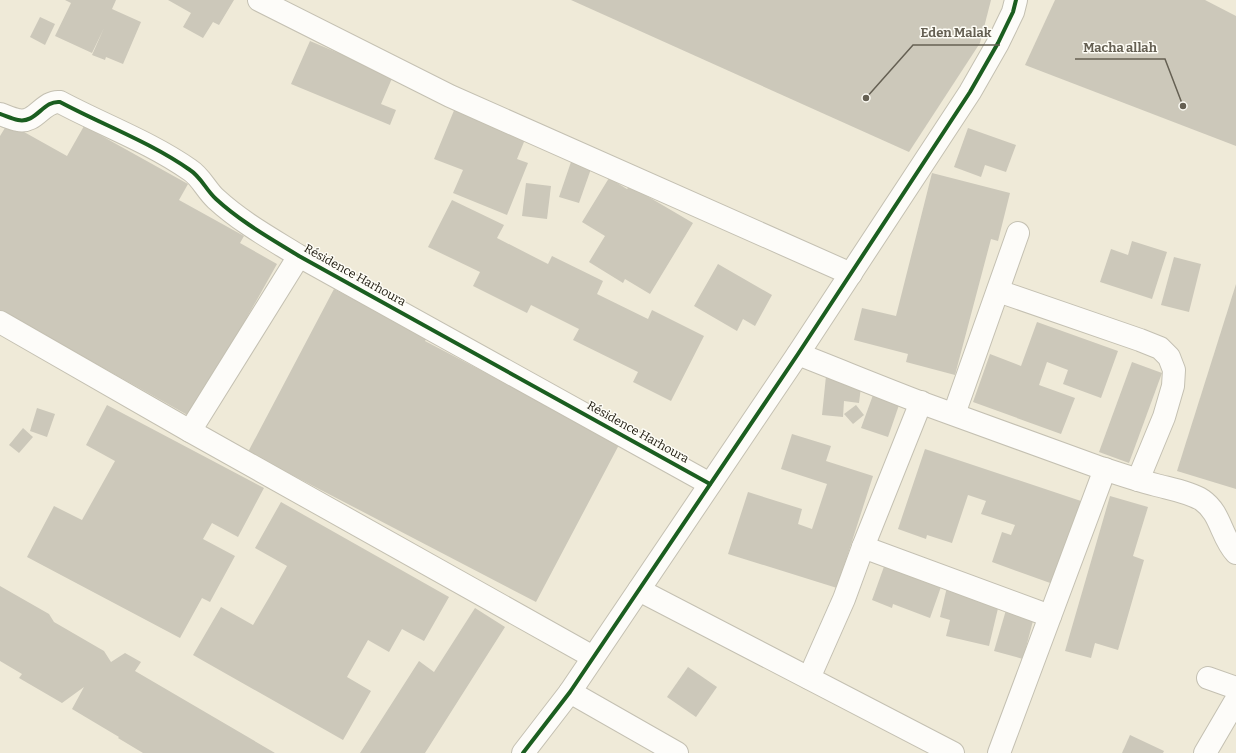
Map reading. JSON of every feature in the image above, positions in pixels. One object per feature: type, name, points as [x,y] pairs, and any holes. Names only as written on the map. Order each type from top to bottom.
[{"type":"street","points":[[259,0],[450,96],[851,274]]},
{"type":"street","points":[[523,753],[594,658],[851,274],[970,92],[998,43],[1013,12],[1016,0]]},
{"type":"street","name":"Résidence Harhoura","points":[[0,114],[18,120],[28,120],[35,117],[50,104],[60,102],[168,155],[192,171],[215,198],[243,222],[299,256],[710,484]]},
{"type":"street","points":[[954,414],[1018,233]]},
{"type":"street","points":[[190,431],[299,256]]},
{"type":"street","points":[[998,291],[1140,340],[1160,348],[1169,357],[1174,370],[1174,386],[1164,417],[1138,480]]},
{"type":"street","points":[[0,322],[190,431],[594,658]]},
{"type":"street","points":[[798,354],[920,402],[1105,469],[1201,499],[1210,507],[1217,517],[1225,537],[1236,552]]},
{"type":"street","points":[[809,678],[844,599],[920,402]]},
{"type":"street","points":[[999,753],[1105,469]]},
{"type":"street","points":[[863,547],[1050,616]]},
{"type":"street","points":[[639,590],[809,678],[921,746],[954,753]]},
{"type":"street","points":[[1208,678],[1236,688]]},
{"type":"street","points":[[570,692],[677,753]]},
{"type":"street","points":[[1205,753],[1236,700]]},
{"type":"building","points":[[65,0],[116,0],[112,9],[141,22],[123,64],[106,57],[105,60],[92,55],[104,28],[92,53],[55,36],[71,3]]},
{"type":"building","points":[[168,0],[234,0],[219,25],[213,22],[203,38],[183,27],[191,13]]},
{"type":"building","points":[[571,0],[991,0],[980,43],[909,152]]},
{"type":"building","points":[[1055,0],[1205,0],[1236,16],[1236,146],[1025,65]]},
{"type":"building","points":[[40,17],[55,24],[45,45],[30,37]]},
{"type":"building","points":[[310,41],[393,76],[381,104],[396,110],[390,125],[291,84]]},
{"type":"building","points":[[455,108],[526,137],[517,159],[528,163],[507,215],[453,193],[463,170],[434,159]]},
{"type":"building","points":[[8,123],[67,156],[84,126],[188,184],[179,200],[244,236],[240,243],[277,264],[191,417],[0,310],[0,136]]},
{"type":"building","points":[[968,128],[1016,145],[1006,172],[985,165],[981,177],[954,167]]},
{"type":"building","points":[[572,159],[592,166],[579,203],[559,197]]},
{"type":"building","points":[[932,173],[1010,193],[998,241],[991,239],[955,375],[906,362],[908,354],[854,340],[862,308],[896,316]]},
{"type":"building","points":[[609,178],[627,189],[630,186],[693,223],[650,294],[625,279],[623,283],[589,262],[605,236],[582,222]]},
{"type":"building","points":[[526,183],[551,186],[547,219],[522,216]]},
{"type":"building","points":[[452,200],[504,225],[497,238],[548,264],[552,256],[603,281],[597,294],[648,319],[652,310],[704,336],[671,401],[633,382],[638,372],[573,340],[579,329],[531,305],[527,313],[473,286],[480,272],[428,247]]},
{"type":"building","points":[[1132,241],[1167,252],[1152,299],[1100,282],[1111,249],[1128,255]]},
{"type":"building","points":[[1174,257],[1201,264],[1189,312],[1161,305]]},
{"type":"building","points":[[718,264],[772,295],[755,326],[743,319],[737,331],[694,306]]},
{"type":"building","points":[[1236,284],[1236,489],[1177,471]]},
{"type":"building","points":[[334,289],[427,338],[425,341],[620,443],[536,602],[248,452]]},
{"type":"building","points":[[1037,322],[1118,351],[1101,398],[1063,384],[1068,370],[1047,362],[1039,385],[1075,398],[1061,434],[973,402],[990,354],[1021,366]]},
{"type":"building","points":[[1132,362],[1162,373],[1129,463],[1099,452]]},
{"type":"building","points":[[826,376],[862,379],[859,403],[844,401],[843,417],[822,415]]},
{"type":"building","points":[[873,395],[899,405],[888,437],[861,428]]},
{"type":"building","points":[[107,405],[264,488],[238,537],[212,523],[203,539],[235,556],[210,602],[202,598],[180,638],[27,557],[54,506],[82,520],[115,461],[86,445]]},
{"type":"building","points":[[856,405],[864,415],[853,424],[844,414]]},
{"type":"building","points":[[37,408],[55,414],[47,437],[30,431]]},
{"type":"building","points":[[23,428],[33,437],[19,453],[9,445]]},
{"type":"building","points":[[792,434],[831,446],[826,461],[873,476],[837,588],[728,554],[748,492],[802,509],[798,524],[812,529],[827,484],[781,469]]},
{"type":"building","points":[[925,449],[1081,501],[1053,584],[992,562],[1002,532],[1011,535],[1015,525],[981,514],[986,501],[968,495],[952,543],[927,535],[926,539],[898,529]]},
{"type":"building","points":[[1110,496],[1148,507],[1133,556],[1144,560],[1118,650],[1095,643],[1091,658],[1065,651]]},
{"type":"building","points":[[281,502],[449,597],[424,641],[402,629],[389,652],[368,640],[347,677],[371,691],[343,740],[193,655],[221,607],[253,625],[270,596],[287,566],[255,548]]},
{"type":"building","points":[[886,561],[942,584],[930,618],[893,604],[892,608],[872,600]]},
{"type":"building","points":[[0,586],[49,614],[54,622],[104,651],[111,662],[125,653],[141,662],[135,671],[275,753],[143,753],[72,709],[84,687],[62,703],[19,678],[22,674],[0,661]]},
{"type":"building","points":[[947,587],[1000,600],[989,646],[946,636],[950,620],[940,617]]},
{"type":"building","points":[[475,608],[505,627],[425,753],[360,753],[419,661],[434,672]]},
{"type":"building","points":[[1006,610],[1034,617],[1023,659],[994,651]]},
{"type":"building","points":[[688,667],[717,687],[696,717],[667,697]]},
{"type":"building","points":[[1130,735],[1164,751],[1163,753],[1122,753]]},
{"type":"cycle path","points":[[523,753],[570,692],[798,354],[970,92],[998,43],[1013,12],[1016,0]]},
{"type":"cycle path","points":[[0,114],[16,120],[30,119],[54,102],[60,102],[143,142],[190,170],[197,176],[212,195],[235,215],[299,256],[710,484]]},
{"type":"place","name":"Eden Malak","points":[[866,98]]},
{"type":"place","name":"Macha allah","points":[[1183,106]]}]
